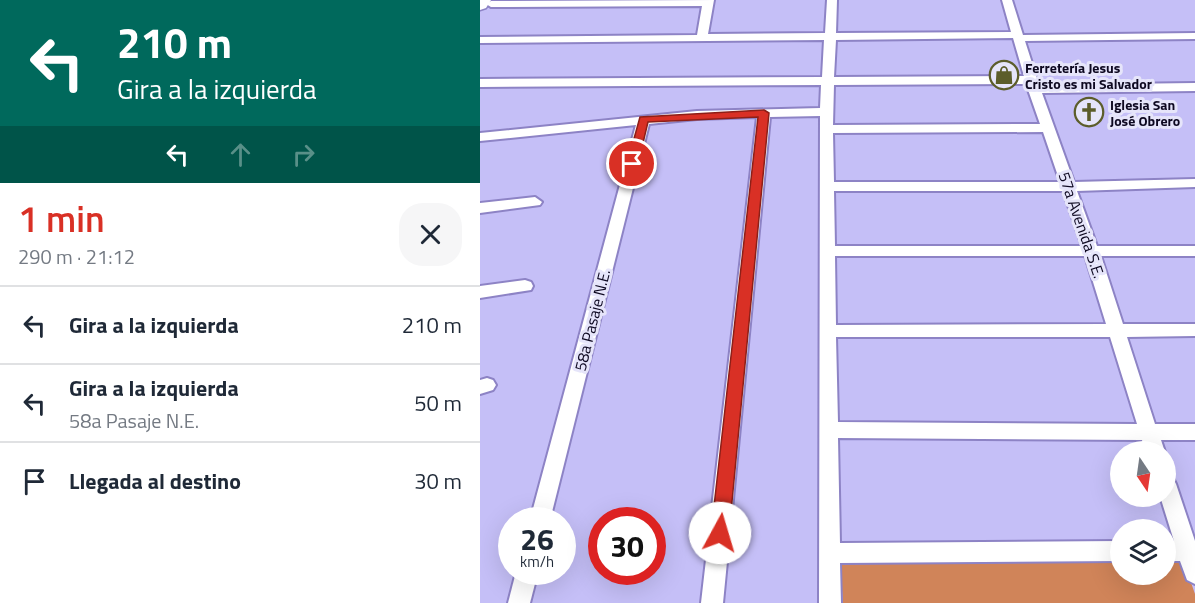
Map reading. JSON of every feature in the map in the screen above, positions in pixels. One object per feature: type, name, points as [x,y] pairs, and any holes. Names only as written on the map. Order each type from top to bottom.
[{"type":"street","points":[[831,603],[826,121],[832,0]]},
{"type":"street","name":"57a Avenida S.E.","points":[[1007,0],[1033,85],[1091,250],[1151,441]]},
{"type":"street","points":[[485,3],[709,1],[702,37]]},
{"type":"street","points":[[480,40],[1195,36]]},
{"type":"street","points":[[480,83],[828,81],[1195,87]]},
{"type":"street","points":[[712,603],[764,113]]},
{"type":"street","points":[[480,137],[644,119],[764,113],[826,121],[1049,128]]},
{"type":"street","name":"58a Pasaje N.E.","points":[[543,507],[644,119]]},
{"type":"street","points":[[827,186],[1069,187],[1195,183]]},
{"type":"street","points":[[480,208],[535,202]]},
{"type":"street","points":[[827,251],[1195,251]]},
{"type":"street","points":[[480,292],[525,286]]},
{"type":"street","points":[[828,332],[1195,330]]},
{"type":"street","points":[[829,430],[1195,432]]},
{"type":"street","points":[[1175,507],[1191,551],[1195,573]]},
{"type":"street","points":[[830,553],[1110,551]]},
{"type":"street","points":[[519,603],[524,585]]},
{"type":"shaded area","points":[[1110,551],[1110,585],[1176,585],[1176,551],[1180,551],[1195,594],[1195,603],[843,603],[839,553]]},
{"type":"place","name":"Ferretería Jesus Cristo es mi Salvador","points":[[1004,75]]},
{"type":"place","name":"Iglesia San José Obrero","points":[[1089,112]]},
{"type":"route","points":[[632,164],[644,119],[764,113],[720,533]]}]
